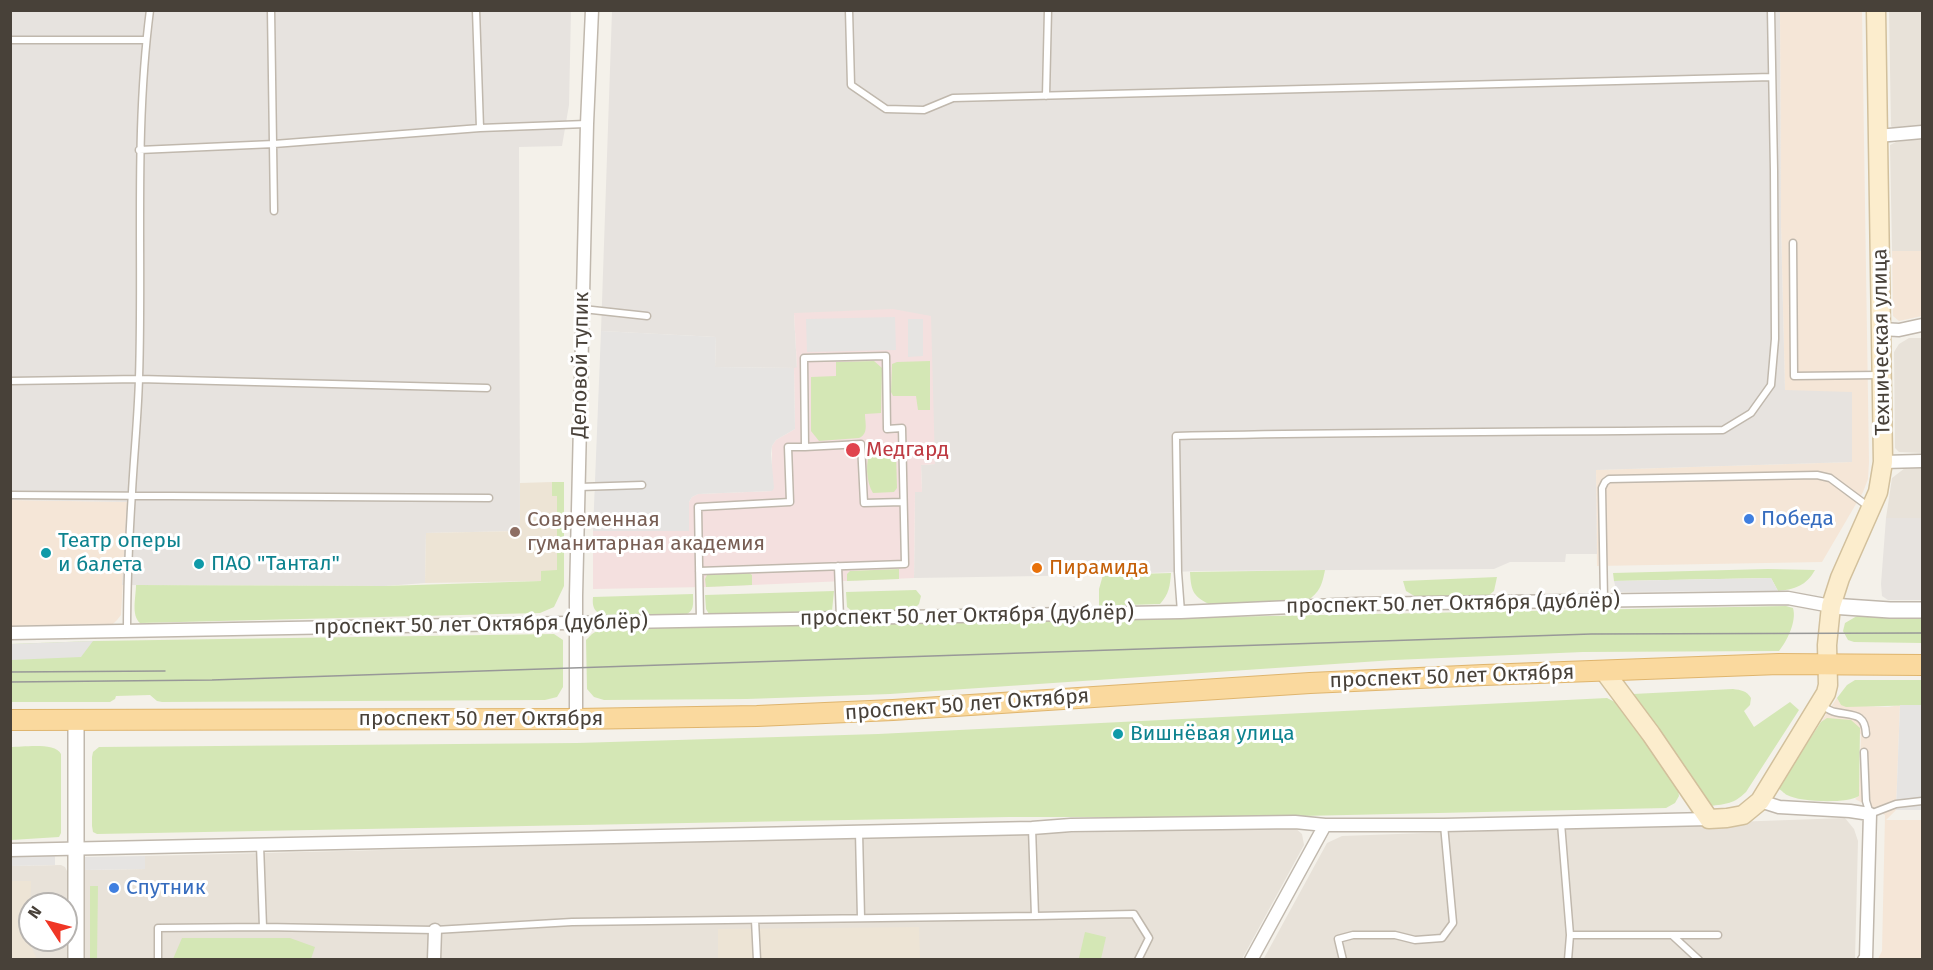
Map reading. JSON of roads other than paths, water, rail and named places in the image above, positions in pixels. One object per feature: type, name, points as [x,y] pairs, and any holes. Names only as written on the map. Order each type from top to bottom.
[{"type":"main road","name":"Техническая улица","points":[[1760,801],[1820,704],[1828,686],[1828,623],[1831,606],[1840,578],[1878,492],[1883,462],[1876,10]]},
{"type":"main road","name":"проспект 50 лет Октября","points":[[10,720],[576,719],[757,716],[893,710],[1310,683],[1779,664],[1923,665]]},
{"type":"main road","points":[[1604,671],[1651,734],[1709,819],[1743,815],[1760,801]]},
{"type":"street","name":"Деловой тупик","points":[[576,719],[575,623],[578,487],[592,10]]},
{"type":"street","points":[[1878,135],[1923,132]]},
{"type":"street","points":[[1881,329],[1899,330],[1923,325]]},
{"type":"street","points":[[1883,462],[1923,461]]},
{"type":"street","name":"проспект 50 лет Октября (дублёр)","points":[[10,633],[127,633],[1181,612],[1358,604],[1788,598],[1831,606],[1923,610]]},
{"type":"street","points":[[76,720],[76,960]]},
{"type":"street","points":[[1760,801],[1779,807],[1870,814],[1866,958],[1864,960]]},
{"type":"street","points":[[10,850],[1032,828],[1071,825],[1295,822],[1325,825],[1444,825],[1709,819]]},
{"type":"street","points":[[1251,960],[1325,825]]},
{"type":"street","points":[[434,960],[435,930]]},
{"type":"lane","points":[[127,633],[127,585],[139,379],[139,150],[150,10]]},
{"type":"lane","points":[[271,10],[274,211]]},
{"type":"lane","points":[[476,10],[480,128]]},
{"type":"lane","points":[[849,10],[851,85],[886,109],[924,110],[953,98],[1772,77]]},
{"type":"lane","points":[[1046,96],[1048,10]]},
{"type":"lane","points":[[1181,612],[1178,572],[1176,436],[1723,430],[1751,413],[1770,385],[1775,339],[1771,10]]},
{"type":"lane","points":[[10,40],[146,40]]},
{"type":"lane","points":[[139,150],[274,144],[480,128],[587,124]]},
{"type":"lane","points":[[1793,243],[1794,376],[1882,375]]},
{"type":"lane","points":[[583,309],[647,316]]},
{"type":"lane","points":[[699,572],[905,564],[902,428],[887,429],[886,357],[804,358],[805,447]]},
{"type":"lane","points":[[10,381],[139,379],[487,388]]},
{"type":"lane","points":[[700,621],[698,507],[790,502],[788,447],[861,444],[864,503],[903,502]]},
{"type":"lane","points":[[1604,601],[1602,488],[1609,478],[1817,475],[1835,481],[1871,508]]},
{"type":"lane","points":[[578,487],[642,485]]},
{"type":"lane","points":[[10,495],[489,498]]},
{"type":"lane","points":[[838,566],[840,618]]},
{"type":"lane","points":[[1820,704],[1832,711],[1855,715],[1865,724],[1866,734]]},
{"type":"lane","points":[[1864,752],[1866,801],[1870,814],[1896,804],[1923,801]]},
{"type":"lane","points":[[1561,823],[1570,935],[1568,960]]},
{"type":"lane","points":[[1343,960],[1338,939],[1353,935],[1395,935],[1415,940],[1442,938],[1453,922],[1444,825]]},
{"type":"lane","points":[[1032,828],[1035,916]]},
{"type":"lane","points":[[859,831],[861,918]]},
{"type":"lane","points":[[260,844],[263,927]]},
{"type":"lane","points":[[158,960],[158,928],[435,930],[572,922],[1134,914],[1149,938],[1138,960]]},
{"type":"lane","points":[[755,920],[757,960]]},
{"type":"lane","points":[[1570,935],[1718,935]]},
{"type":"lane","points":[[1673,936],[1699,960]]},
{"type":"tram line","points":[[10,682],[212,680],[1591,634],[1922,633]]},
{"type":"tram line","points":[[10,672],[165,671]]},
{"type":"place","name":"Медгард","points":[[853,450]]},
{"type":"place","name":"Победа","points":[[1749,519]]},
{"type":"place","name":"Современная гуманитарная академия","points":[[515,532]]},
{"type":"place","name":"Театр оперы и балета","points":[[46,553]]},
{"type":"place","name":"ПАО \"Тантал\"","points":[[199,564]]},
{"type":"place","name":"Пирамида","points":[[1037,568]]},
{"type":"place","name":"Вишнёвая улица","points":[[1118,734]]},
{"type":"place","name":"Спутник","points":[[114,888]]}]
